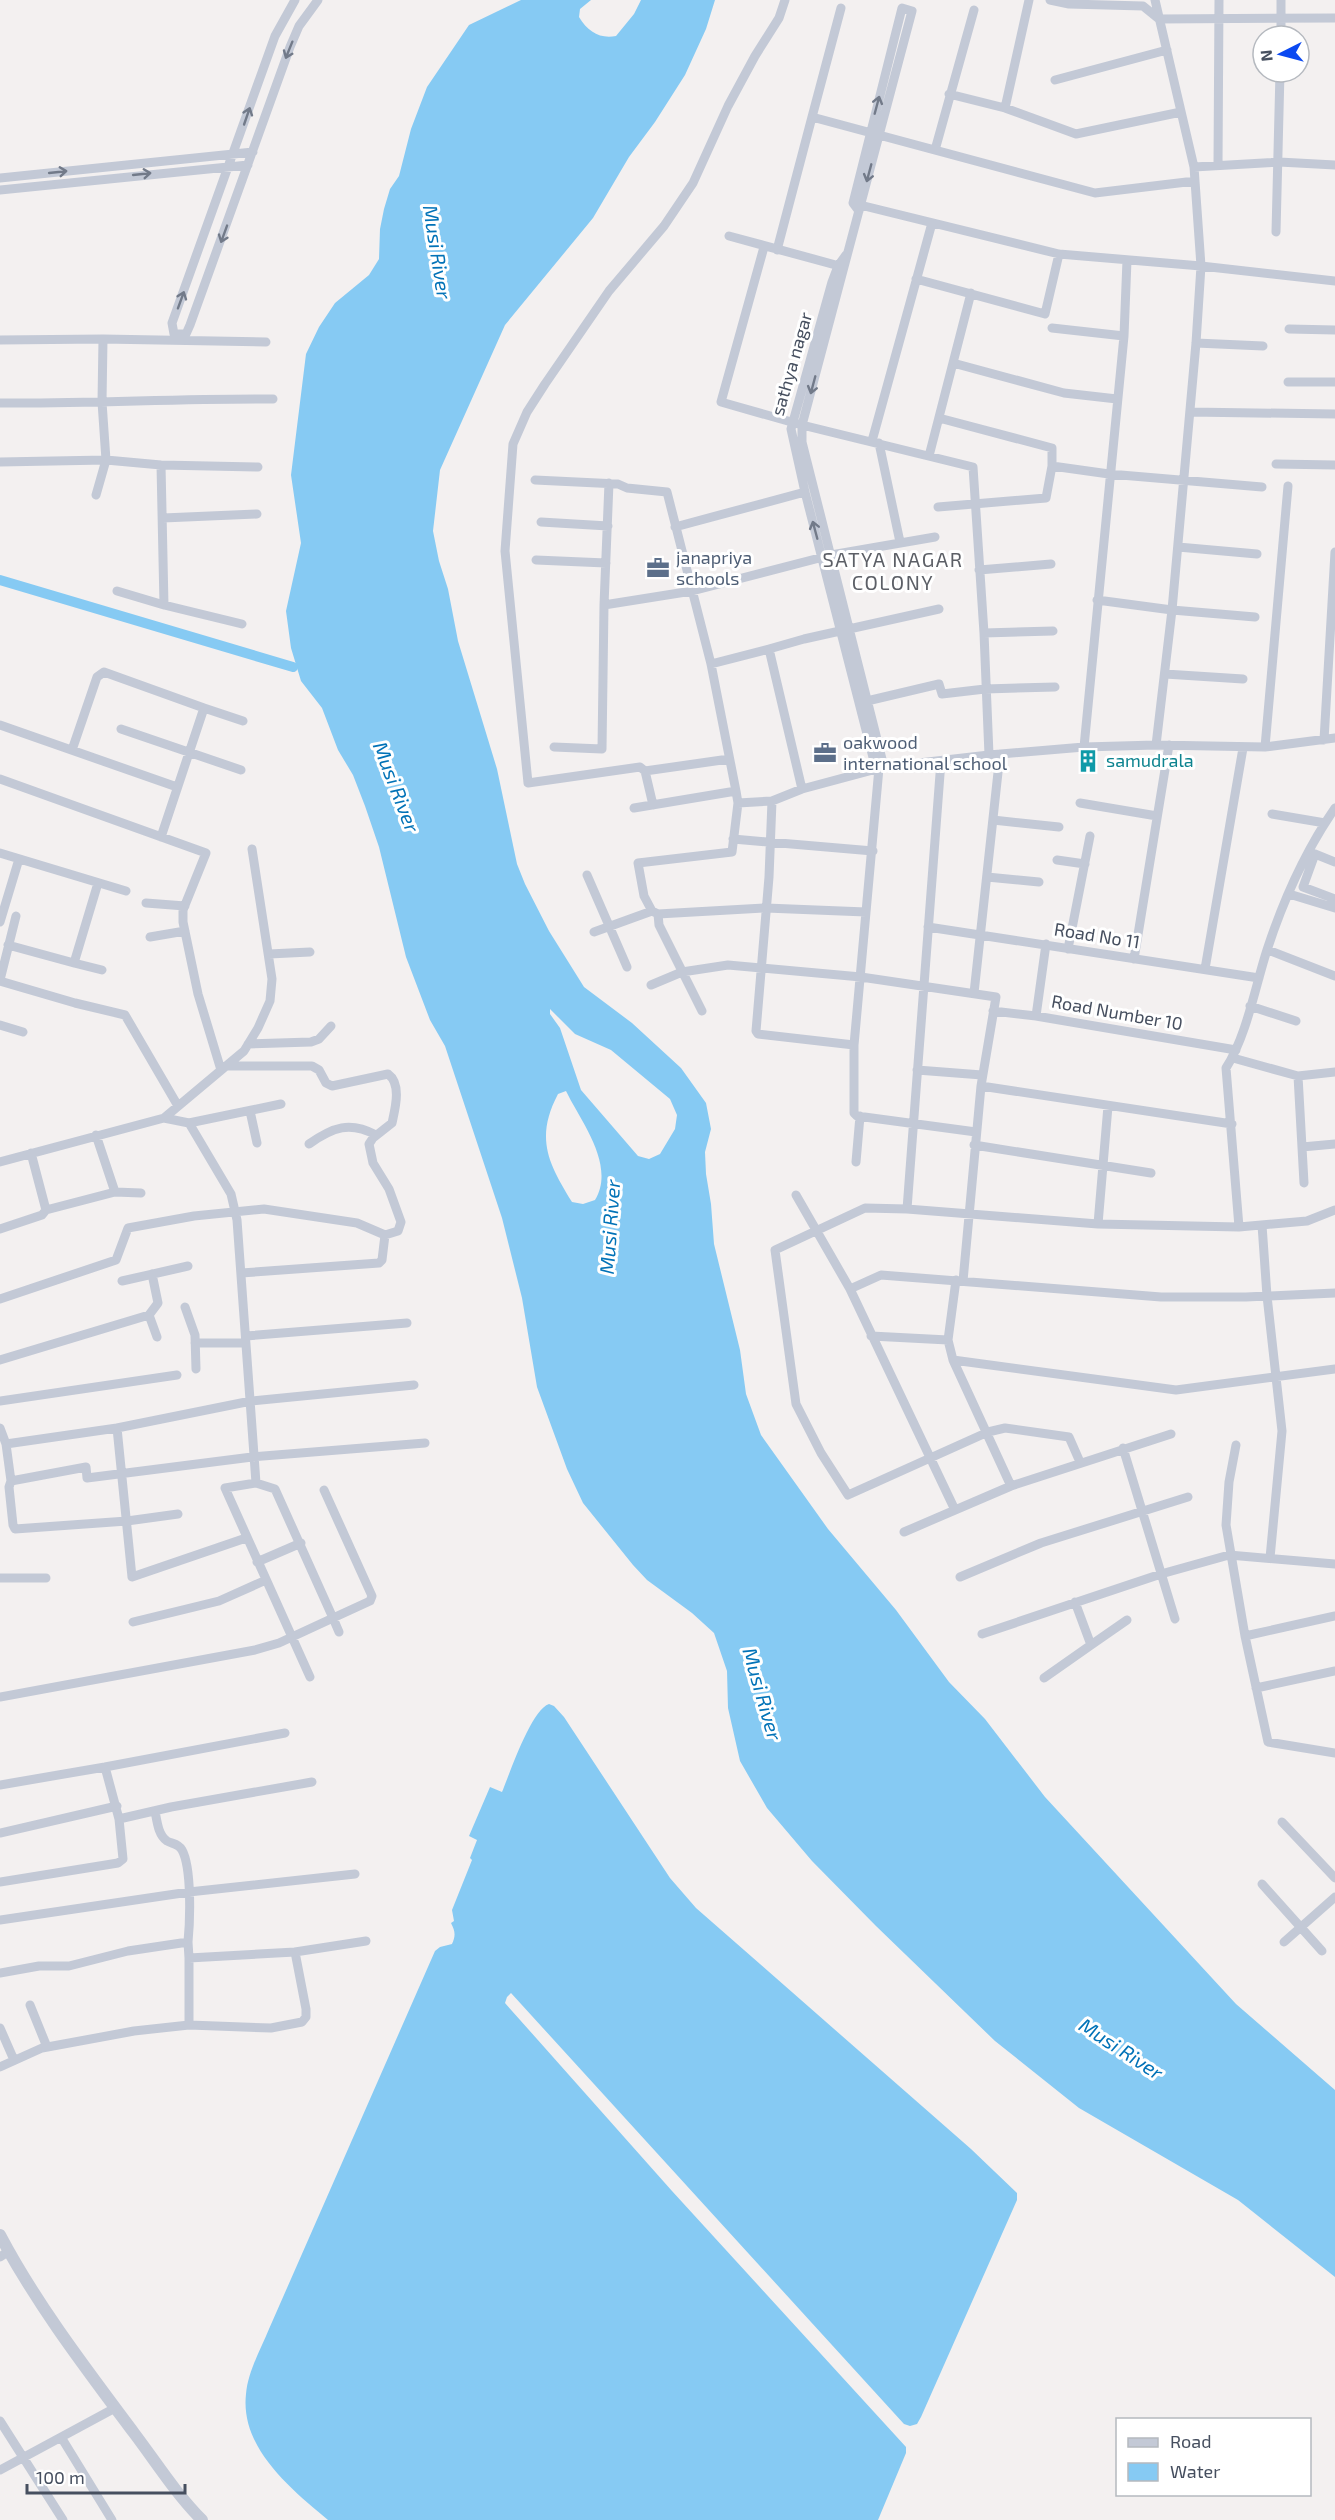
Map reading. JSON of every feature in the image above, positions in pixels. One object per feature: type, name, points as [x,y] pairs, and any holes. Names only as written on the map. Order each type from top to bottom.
[{"type":"street","points":[[295,0],[275,36],[172,323],[174,334],[186,334],[190,325],[290,47],[299,26],[318,0]]},
{"type":"street","points":[[653,805],[645,771],[640,767],[528,783],[505,551],[513,444],[527,412],[609,291],[664,226],[693,183],[728,106],[779,18],[785,0]]},
{"type":"street","points":[[1005,108],[1029,0]]},
{"type":"street","points":[[1050,0],[1069,4],[1143,6],[1159,20],[1335,18]]},
{"type":"street","points":[[1155,0],[1194,167],[1201,266],[1178,547],[1156,745]]},
{"type":"street","points":[[1218,165],[1219,0]]},
{"type":"street","points":[[1281,0],[1281,24]]},
{"type":"street","points":[[777,250],[841,8]]},
{"type":"street","name":"sathya nagar","points":[[874,134],[912,10],[902,8],[857,206],[849,251],[842,267],[798,423],[826,556],[880,768]]},
{"type":"street","points":[[935,150],[974,10]]},
{"type":"street","points":[[1055,80],[1167,50]]},
{"type":"street","points":[[1276,232],[1280,84]]},
{"type":"street","points":[[950,94],[1005,108],[1076,134],[1181,112]]},
{"type":"street","points":[[812,117],[1095,193],[1195,181]]},
{"type":"street","points":[[0,178],[253,152]]},
{"type":"street","points":[[1194,167],[1279,162],[1335,165]]},
{"type":"street","points":[[0,190],[248,165]]},
{"type":"street","points":[[857,206],[1059,254],[1201,266],[1335,281]]},
{"type":"street","points":[[900,542],[875,442],[932,223]]},
{"type":"street","points":[[729,236],[842,267]]},
{"type":"street","points":[[764,247],[721,402],[973,467],[989,755]]},
{"type":"street","points":[[916,279],[1045,314],[1059,254]]},
{"type":"street","points":[[1084,747],[1124,336],[1127,260]]},
{"type":"street","points":[[929,456],[971,293]]},
{"type":"street","points":[[1052,328],[1124,336]]},
{"type":"street","points":[[1289,329],[1335,330]]},
{"type":"street","points":[[96,495],[106,460],[102,402],[104,339]]},
{"type":"street","points":[[0,340],[266,342]]},
{"type":"street","points":[[1196,343],[1263,346]]},
{"type":"street","points":[[953,363],[1064,393],[1117,399]]},
{"type":"street","points":[[1288,382],[1335,382]]},
{"type":"street","points":[[0,403],[197,398],[273,399]]},
{"type":"street","points":[[1190,412],[1335,414]]},
{"type":"street","points":[[938,507],[1046,498],[1052,466],[1052,448],[939,418]]},
{"type":"street","name":"sathya nagar","points":[[798,423],[791,429],[805,492],[826,556]]},
{"type":"street","points":[[0,462],[106,460],[161,465],[258,467]]},
{"type":"street","points":[[1276,464],[1335,465]]},
{"type":"street","points":[[161,465],[164,605]]},
{"type":"street","points":[[1052,466],[1109,474],[1262,487]]},
{"type":"street","points":[[535,480],[609,483],[627,488],[667,492],[711,664],[738,803],[732,852],[638,863],[644,896],[655,912],[681,972],[702,1011]]},
{"type":"street","points":[[554,747],[602,749],[604,604],[609,483]]},
{"type":"street","points":[[1265,747],[1288,486]]},
{"type":"street","points":[[609,496],[617,495],[627,488]]},
{"type":"street","points":[[675,527],[805,492]]},
{"type":"street","points":[[163,518],[257,514]]},
{"type":"street","points":[[541,522],[608,526]]},
{"type":"street","points":[[604,604],[692,591],[826,556],[935,537]]},
{"type":"street","points":[[1178,547],[1257,554]]},
{"type":"street","points":[[1324,740],[1331,684],[1335,552]]},
{"type":"street","points":[[536,560],[606,563]]},
{"type":"street","points":[[979,570],[1051,564]]},
{"type":"street","points":[[117,591],[242,624]]},
{"type":"street","points":[[1097,600],[1172,610],[1255,617]]},
{"type":"street","points":[[711,664],[939,609]]},
{"type":"street","name":"sathya nagar","points":[[845,630],[867,701],[880,768]]},
{"type":"street","points":[[984,633],[1053,631]]},
{"type":"street","points":[[769,649],[802,789]]},
{"type":"street","points":[[72,750],[97,676],[104,672],[243,721]]},
{"type":"street","points":[[1165,674],[1243,679]]},
{"type":"street","points":[[867,701],[939,684],[942,694],[985,689],[1055,687]]},
{"type":"street","points":[[161,837],[204,708]]},
{"type":"street","points":[[0,725],[177,787]]},
{"type":"street","points":[[120,729],[241,770]]},
{"type":"street","points":[[738,803],[772,801],[802,789],[880,768],[989,755],[1084,747],[1169,745],[1265,747],[1335,738]]},
{"type":"street","points":[[1134,958],[1169,745]]},
{"type":"street","points":[[1205,969],[1243,748]]},
{"type":"street","points":[[974,993],[1000,754]]},
{"type":"street","points":[[645,771],[729,759]]},
{"type":"street","points":[[907,1209],[941,761]]},
{"type":"street","points":[[880,768],[854,1045],[854,1113],[913,1125],[976,1132]]},
{"type":"street","points":[[0,779],[206,853],[185,906],[183,922],[198,994],[224,1068]]},
{"type":"street","points":[[633,808],[736,791]]},
{"type":"street","points":[[772,801],[766,908],[755,1025],[759,1034],[854,1045]]},
{"type":"street","points":[[1080,803],[1157,816]]},
{"type":"street","points":[[1239,1227],[1226,1068],[1234,1054],[1289,894],[1335,808]]},
{"type":"street","points":[[1272,814],[1325,823]]},
{"type":"street","points":[[993,820],[1059,827]]},
{"type":"street","points":[[1068,949],[1090,836]]},
{"type":"street","points":[[733,839],[873,850]]},
{"type":"street","points":[[0,1162],[164,1118],[224,1068],[248,1044],[270,1000],[272,979],[252,849]]},
{"type":"street","points":[[0,853],[126,891]]},
{"type":"street","points":[[1312,853],[1335,862]]},
{"type":"street","points":[[1312,853],[1303,885],[1304,889],[1308,895],[1335,908]]},
{"type":"street","points":[[13,928],[0,923],[18,859]]},
{"type":"street","points":[[1057,860],[1085,864]]},
{"type":"street","points":[[587,875],[627,967]]},
{"type":"street","points":[[987,877],[1039,882]]},
{"type":"street","points":[[74,963],[98,883]]},
{"type":"street","points":[[1289,894],[1335,899]]},
{"type":"street","points":[[147,903],[185,906]]},
{"type":"street","points":[[594,932],[655,912],[766,908],[866,912]]},
{"type":"street","points":[[16,916],[0,980],[75,1003],[125,1015],[178,1106]]},
{"type":"street","name":"Road No 11","points":[[928,927],[1259,978]]},
{"type":"street","points":[[150,937],[185,931]]},
{"type":"street","points":[[1036,1016],[1046,944]]},
{"type":"street","points":[[8,945],[102,970]]},
{"type":"street","points":[[1268,950],[1335,976]]},
{"type":"street","points":[[269,954],[309,952]]},
{"type":"street","points":[[651,985],[681,972],[728,964],[861,976],[996,996],[982,1075],[959,1281],[948,1340],[953,1360],[1011,1486]]},
{"type":"street","points":[[1250,1006],[1296,1021]]},
{"type":"street","name":"Road Number 10","points":[[993,1011],[1036,1016],[1234,1054],[1298,1076]]},
{"type":"street","points":[[0,1024],[23,1032]]},
{"type":"street","points":[[248,1044],[311,1042],[319,1039],[331,1026]]},
{"type":"street","points":[[0,1299],[116,1260],[128,1228],[194,1216],[274,1209],[357,1223],[385,1235],[398,1231],[401,1222],[389,1189],[373,1163],[369,1144],[376,1135],[392,1123],[396,1086],[394,1079],[388,1074],[332,1086],[326,1083],[319,1070],[312,1066],[224,1068]]},
{"type":"street","points":[[917,1070],[982,1075]]},
{"type":"street","points":[[1304,1183],[1298,1076],[1335,1072]]},
{"type":"street","points":[[981,1086],[1232,1124]]},
{"type":"street","points":[[164,1118],[189,1124],[281,1104]]},
{"type":"street","points":[[1098,1224],[1101,1166],[1108,1106]]},
{"type":"street","points":[[250,1111],[257,1143]]},
{"type":"street","points":[[856,1162],[860,1116]]},
{"type":"street","points":[[189,1124],[231,1194],[235,1212],[246,1339],[252,1457],[256,1483]]},
{"type":"street","points":[[309,1144],[342,1127],[354,1126],[376,1135]]},
{"type":"street","points":[[96,1136],[115,1192]]},
{"type":"street","points":[[1302,1147],[1335,1144]]},
{"type":"street","points":[[974,1145],[1151,1173]]},
{"type":"street","points":[[31,1154],[46,1210]]},
{"type":"street","points":[[0,1228],[42,1215],[46,1210],[115,1192],[141,1193]]},
{"type":"street","points":[[796,1195],[850,1289],[955,1510]]},
{"type":"street","points":[[1080,1462],[1069,1437],[1005,1428],[988,1432],[848,1495],[821,1453],[796,1404],[775,1250],[819,1232],[865,1208],[967,1213],[1098,1224],[1239,1227],[1307,1221],[1335,1210]]},
{"type":"street","points":[[1262,1225],[1267,1296],[1282,1431],[1270,1558]]},
{"type":"street","points":[[241,1273],[379,1263],[382,1260],[385,1235]]},
{"type":"street","points":[[122,1281],[188,1266]]},
{"type":"street","points":[[0,1360],[149,1315],[158,1303],[152,1274]]},
{"type":"street","points":[[850,1289],[881,1275],[1161,1297],[1335,1293]]},
{"type":"street","points":[[185,1307],[195,1343],[196,1369]]},
{"type":"street","points":[[149,1315],[157,1336]]},
{"type":"street","points":[[195,1343],[407,1323]]},
{"type":"street","points":[[872,1336],[948,1340]]},
{"type":"street","points":[[953,1360],[1176,1390],[1335,1368]]},
{"type":"street","points":[[0,1401],[177,1375]]},
{"type":"street","points":[[3,1440],[117,1428],[250,1401],[414,1385]]},
{"type":"street","points":[[0,1428],[11,1481],[9,1487],[15,1529],[127,1521],[178,1514]]},
{"type":"street","points":[[117,1428],[132,1577],[246,1538]]},
{"type":"street","points":[[903,1532],[1011,1486],[1171,1434]]},
{"type":"street","points":[[11,1481],[86,1467],[87,1478],[252,1457],[425,1443]]},
{"type":"street","points":[[1236,1445],[1229,1482],[1226,1525],[1229,1554],[1268,1742],[1335,1753]]},
{"type":"street","points":[[1123,1448],[1175,1619]]},
{"type":"street","points":[[310,1677],[225,1488],[256,1483],[275,1489],[339,1632]]},
{"type":"street","points":[[0,1698],[255,1650],[292,1638],[370,1601],[372,1596],[324,1490]]},
{"type":"street","points":[[960,1577],[1041,1543],[1188,1497]]},
{"type":"street","points":[[258,1562],[300,1543]]},
{"type":"street","points":[[982,1634],[1161,1574],[1229,1554],[1335,1564]]},
{"type":"street","points":[[0,1578],[46,1578]]},
{"type":"street","points":[[133,1622],[219,1601],[266,1580]]},
{"type":"street","points":[[1075,1602],[1091,1645]]},
{"type":"street","points":[[1245,1636],[1335,1616]]},
{"type":"street","points":[[1044,1678],[1127,1620]]},
{"type":"street","points":[[1256,1689],[1335,1671]]},
{"type":"street","points":[[0,1785],[285,1733]]},
{"type":"street","points":[[0,1882],[121,1862],[124,1855],[117,1806],[105,1767]]},
{"type":"street","points":[[119,1820],[155,1811],[312,1782]]},
{"type":"street","points":[[0,1833],[117,1806]]},
{"type":"street","points":[[155,1811],[159,1830],[166,1840],[175,1843],[182,1850],[189,1892],[189,2025]]},
{"type":"street","points":[[1282,1822],[1335,1878]]},
{"type":"street","points":[[0,1920],[189,1892],[355,1874]]},
{"type":"street","points":[[1262,1884],[1322,1952]]},
{"type":"street","points":[[1284,1942],[1335,1897]]},
{"type":"street","points":[[189,1958],[295,1952],[366,1941]]},
{"type":"street","points":[[0,1973],[39,1966],[69,1966],[128,1951],[188,1942]]},
{"type":"street","points":[[0,2067],[47,2047],[134,2031],[189,2025],[271,2028],[302,2022],[306,2017],[306,2009],[295,1952]]},
{"type":"street","points":[[30,2006],[47,2047]]},
{"type":"street","points":[[0,2028],[14,2060]]},
{"type":"street","points":[[0,2235],[4,2254],[115,2408],[202,2520]]},
{"type":"street","points":[[0,2470],[115,2408]]},
{"type":"street","points":[[0,2421],[63,2520]]},
{"type":"street","points":[[61,2438],[112,2520]]},
{"type":"water","name":"Musi River","points":[[521,0],[591,0],[580,9],[579,17],[586,27],[595,33],[610,37],[616,36],[634,14],[641,0],[715,0],[706,29],[685,75],[629,157],[593,218],[505,325],[440,470],[433,531],[458,641],[497,769],[517,864],[549,931],[584,987],[632,1023],[681,1068],[706,1103],[711,1129],[705,1152],[706,1174],[714,1244],[740,1350],[746,1394],[761,1435],[828,1529],[896,1610],[949,1682],[985,1719],[1045,1797],[1236,2004],[1335,2090],[1335,2277],[1238,2200],[1079,2108],[995,2041],[812,1861],[767,1808],[740,1761],[728,1708],[727,1671],[714,1633],[692,1613],[647,1580],[633,1565],[583,1503],[567,1469],[537,1387],[522,1298],[502,1218],[445,1046],[430,1020],[406,957],[379,847],[365,806],[353,775],[338,750],[322,708],[301,681],[291,648],[286,611],[301,543],[291,475],[306,354],[319,327],[335,303],[369,275],[379,259],[380,229],[384,209],[390,189],[399,176],[411,129],[427,87],[469,25]],"holes":[[[550,1009],[575,1034],[611,1050],[670,1099],[677,1115],[675,1129],[660,1154],[649,1159],[638,1156],[581,1090],[560,1028],[550,1014]],[[566,1091],[599,1158],[600,1187],[595,1200],[583,1204],[572,1202],[556,1175],[547,1150],[547,1124],[551,1110],[558,1094]]]},
{"type":"water","points":[[549,1704],[564,1717],[670,1878],[696,1908],[971,2149],[1017,2193],[1017,2200],[921,2417],[917,2424],[910,2426],[904,2424],[511,1993],[507,1997],[505,2003],[672,2191],[906,2447],[906,2453],[878,2520],[328,2520],[284,2481],[271,2466],[251,2432],[246,2414],[246,2394],[255,2360],[435,1951],[452,1944],[454,1933],[451,1923],[454,1921],[452,1910],[472,1860],[470,1858],[477,1840],[469,1836],[490,1787],[502,1792],[528,1729],[542,1709]]},
{"type":"waterway","points":[[0,580],[293,667]]},
{"type":"place","name":"janapriya schools","points":[[658,568]]},
{"type":"place","name":"oakwood international school","points":[[825,753]]},
{"type":"place","name":"samudrala","points":[[1088,761]]},
{"type":"district","name":"SATYA NAGAR COLONY","points":[[893,572]]}]
